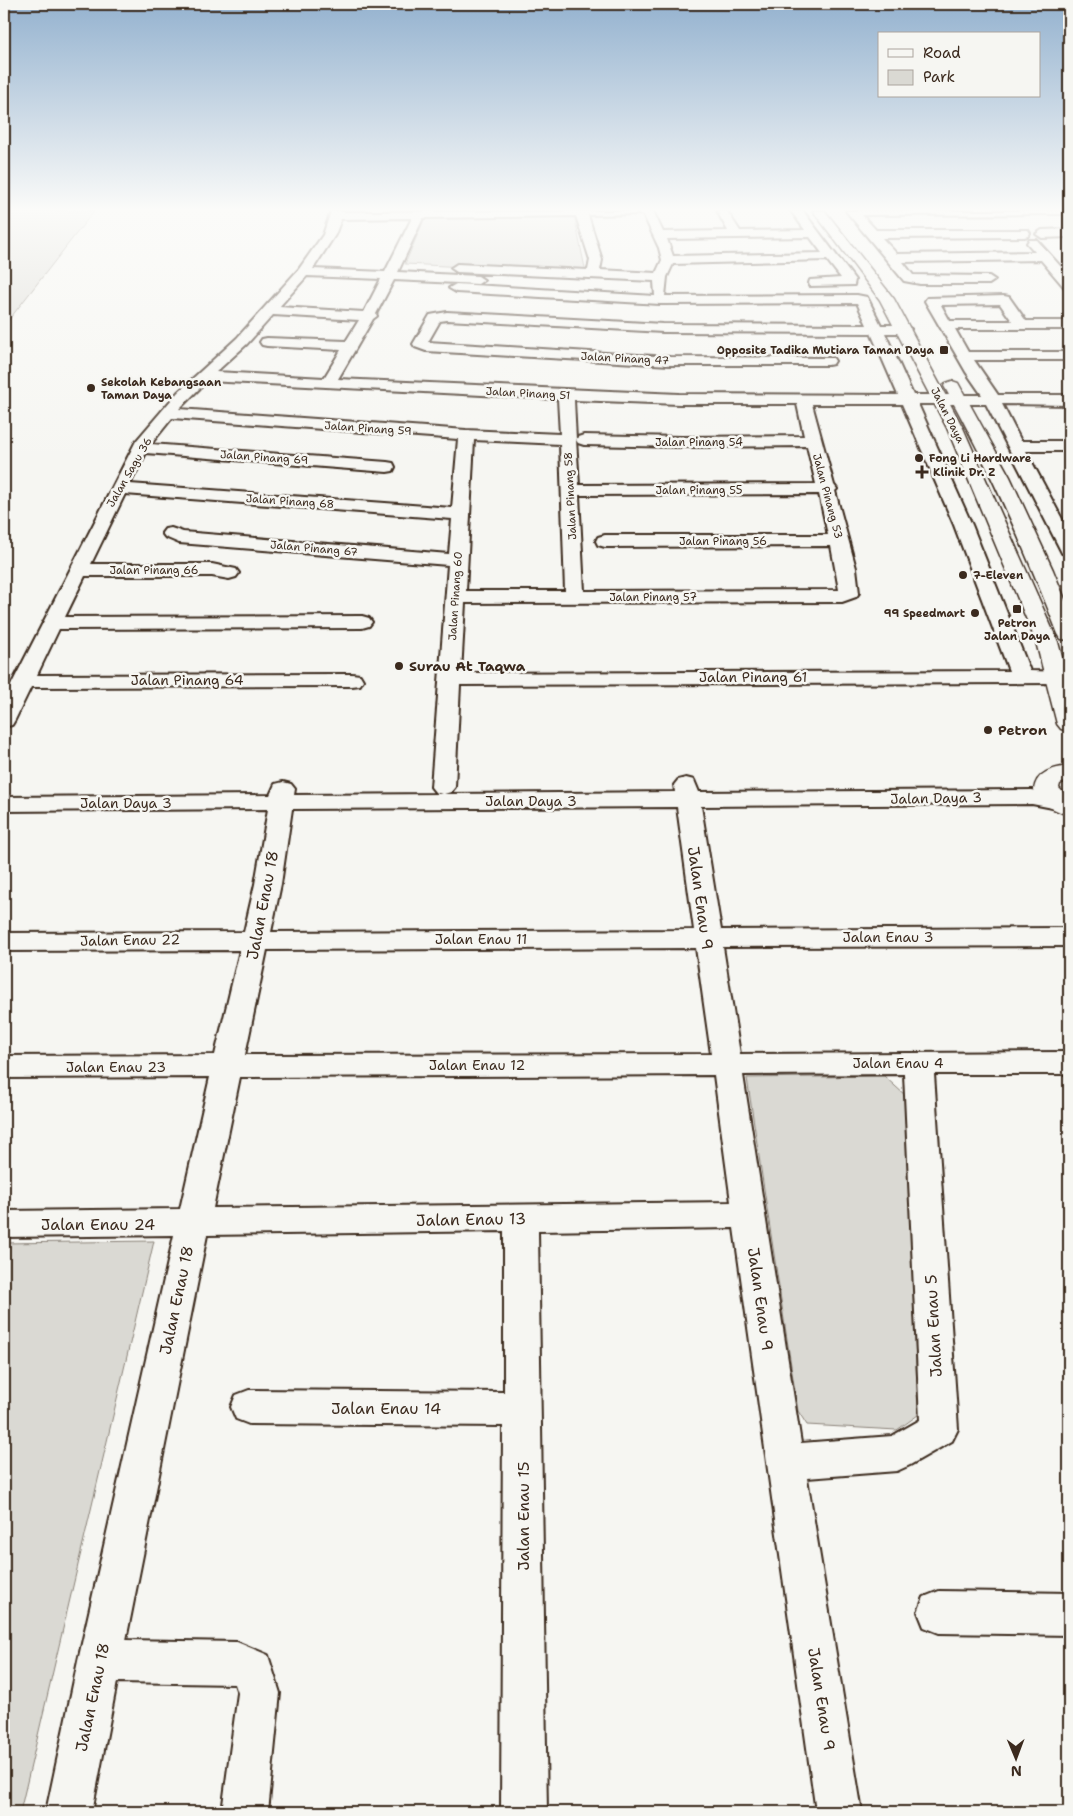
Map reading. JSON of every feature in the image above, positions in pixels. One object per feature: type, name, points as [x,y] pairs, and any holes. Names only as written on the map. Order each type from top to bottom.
[{"type":"main road","name":"Jalan Daya","points":[[885,296],[904,329],[950,399],[978,428],[992,462],[1026,527],[1069,634]]},
{"type":"main road","points":[[897,296],[920,332]]},
{"type":"main road","name":"Jalan Daya","points":[[944,372],[959,436],[1047,642],[1069,724]]},
{"type":"main road","points":[[1063,805],[1050,796],[1046,790],[1046,784],[1064,772]]},
{"type":"street","name":"Jalan Sagu 36","points":[[4,720],[118,488],[140,448],[183,394],[242,341],[283,296]]},
{"type":"street","points":[[328,383],[381,296]]},
{"type":"street","points":[[561,296],[550,322],[663,328],[904,329]]},
{"type":"street","points":[[661,296],[663,328],[679,399]]},
{"type":"street","points":[[832,296],[862,300],[963,525],[1021,675]]},
{"type":"street","points":[[1022,325],[1004,300],[932,301],[990,396],[1069,549]]},
{"type":"street","points":[[270,311],[370,316]]},
{"type":"street","name":"Jalan Pinang 47","points":[[550,322],[439,317],[435,318],[420,344],[422,346],[670,361],[828,361]]},
{"type":"street","points":[[946,326],[1069,325]]},
{"type":"street","points":[[267,342],[351,346]]},
{"type":"street","points":[[964,356],[1069,356]]},
{"type":"street","name":"Jalan Pinang 51","points":[[202,376],[679,399],[950,399],[990,396]]},
{"type":"street","points":[[990,396],[1069,389]]},
{"type":"street","name":"Jalan Pinang 58","points":[[566,395],[576,440],[570,490],[575,597]]},
{"type":"street","points":[[990,396],[1023,400],[1069,400]]},
{"type":"street","name":"Jalan Pinang 53","points":[[803,399],[813,441],[828,489],[846,568],[849,593]]},
{"type":"street","name":"Jalan Pinang 59","points":[[169,413],[466,435],[576,440]]},
{"type":"street","name":"Jalan Pinang 60","points":[[443,787],[466,435]]},
{"type":"street","name":"Jalan Pinang 54","points":[[576,440],[682,442],[813,441]]},
{"type":"street","points":[[1016,446],[1069,446]]},
{"type":"street","name":"Jalan Pinang 69","points":[[140,448],[387,466]]},
{"type":"street","name":"Jalan Pinang 68","points":[[118,488],[460,514]]},
{"type":"street","name":"Jalan Pinang 55","points":[[570,490],[828,489]]},
{"type":"street","points":[[963,525],[998,526]]},
{"type":"street","name":"Jalan Pinang 67","points":[[171,533],[179,537],[458,560]]},
{"type":"street","name":"Jalan Pinang 56","points":[[606,542],[840,540]]},
{"type":"street","name":"Jalan Pinang 66","points":[[78,570],[212,570],[229,573]]},
{"type":"street","name":"Jalan Pinang 57","points":[[455,597],[794,597],[842,596],[849,593]]},
{"type":"street","points":[[52,623],[362,622]]},
{"type":"street","name":"Jalan Pinang 61","points":[[450,679],[1021,675],[1057,677]]},
{"type":"street","name":"Jalan Pinang 64","points":[[23,681],[352,680]]},
{"type":"street","name":"Jalan Daya 3","points":[[4,804],[281,796],[686,792],[1026,783],[1064,772]]},
{"type":"street","name":"Jalan Daya 3","points":[[4,791],[281,796],[443,787],[1015,797],[1032,798],[1063,805]]},
{"type":"street","name":"Jalan Enau 9","points":[[686,792],[839,1812]]},
{"type":"street","name":"Jalan Enau 18","points":[[69,1812],[192,1223],[268,884],[281,796]]},
{"type":"street","name":"Jalan Enau 3","points":[[707,938],[1069,937]]},
{"type":"street","name":"Jalan Enau 11","points":[[256,939],[707,938]]},
{"type":"street","name":"Jalan Enau 22","points":[[4,942],[256,939]]},
{"type":"street","name":"Jalan Enau 5","points":[[785,1462],[897,1453],[939,1429],[918,1063]]},
{"type":"street","name":"Jalan Enau 4","points":[[726,1064],[1069,1063]]},
{"type":"street","name":"Jalan Enau 12","points":[[228,1066],[726,1064]]},
{"type":"street","name":"Jalan Enau 23","points":[[4,1068],[228,1066]]},
{"type":"street","name":"Jalan Enau 13","points":[[192,1223],[749,1215]]},
{"type":"street","name":"Jalan Enau 15","points":[[521,1219],[524,1812]]},
{"type":"street","name":"Jalan Enau 24","points":[[4,1224],[192,1223]]},
{"type":"street","name":"Jalan Enau 14","points":[[250,1407],[522,1408]]},
{"type":"street","points":[[939,1612],[1069,1614]]},
{"type":"street","points":[[100,1661],[237,1663],[253,1670],[258,1693],[245,1812]]},
{"type":"green space","points":[[4,296],[28,296],[4,326]]},
{"type":"green space","points":[[884,1076],[906,1096],[918,1415],[897,1430],[807,1425],[798,1411],[747,1078]]},
{"type":"green space","points":[[154,1241],[20,1812],[4,1812],[4,1243]]},
{"type":"place","name":"Opposite Tadika Mutiara Taman Daya","points":[[944,350]]},
{"type":"place","name":"Sekolah Kebangsaan Taman Daya","points":[[91,388]]},
{"type":"place","name":"Fong Li Hardware","points":[[919,458]]},
{"type":"place","name":"Klinik Dr. Z","points":[[922,472]]},
{"type":"place","name":"7-Eleven","points":[[963,575]]},
{"type":"place","name":"Petron Jalan Daya","points":[[1017,609]]},
{"type":"place","name":"99 Speedmart","points":[[975,613]]},
{"type":"place","name":"Surau At Taqwa","points":[[399,666]]},
{"type":"place","name":"Petron","points":[[988,730]]}]
